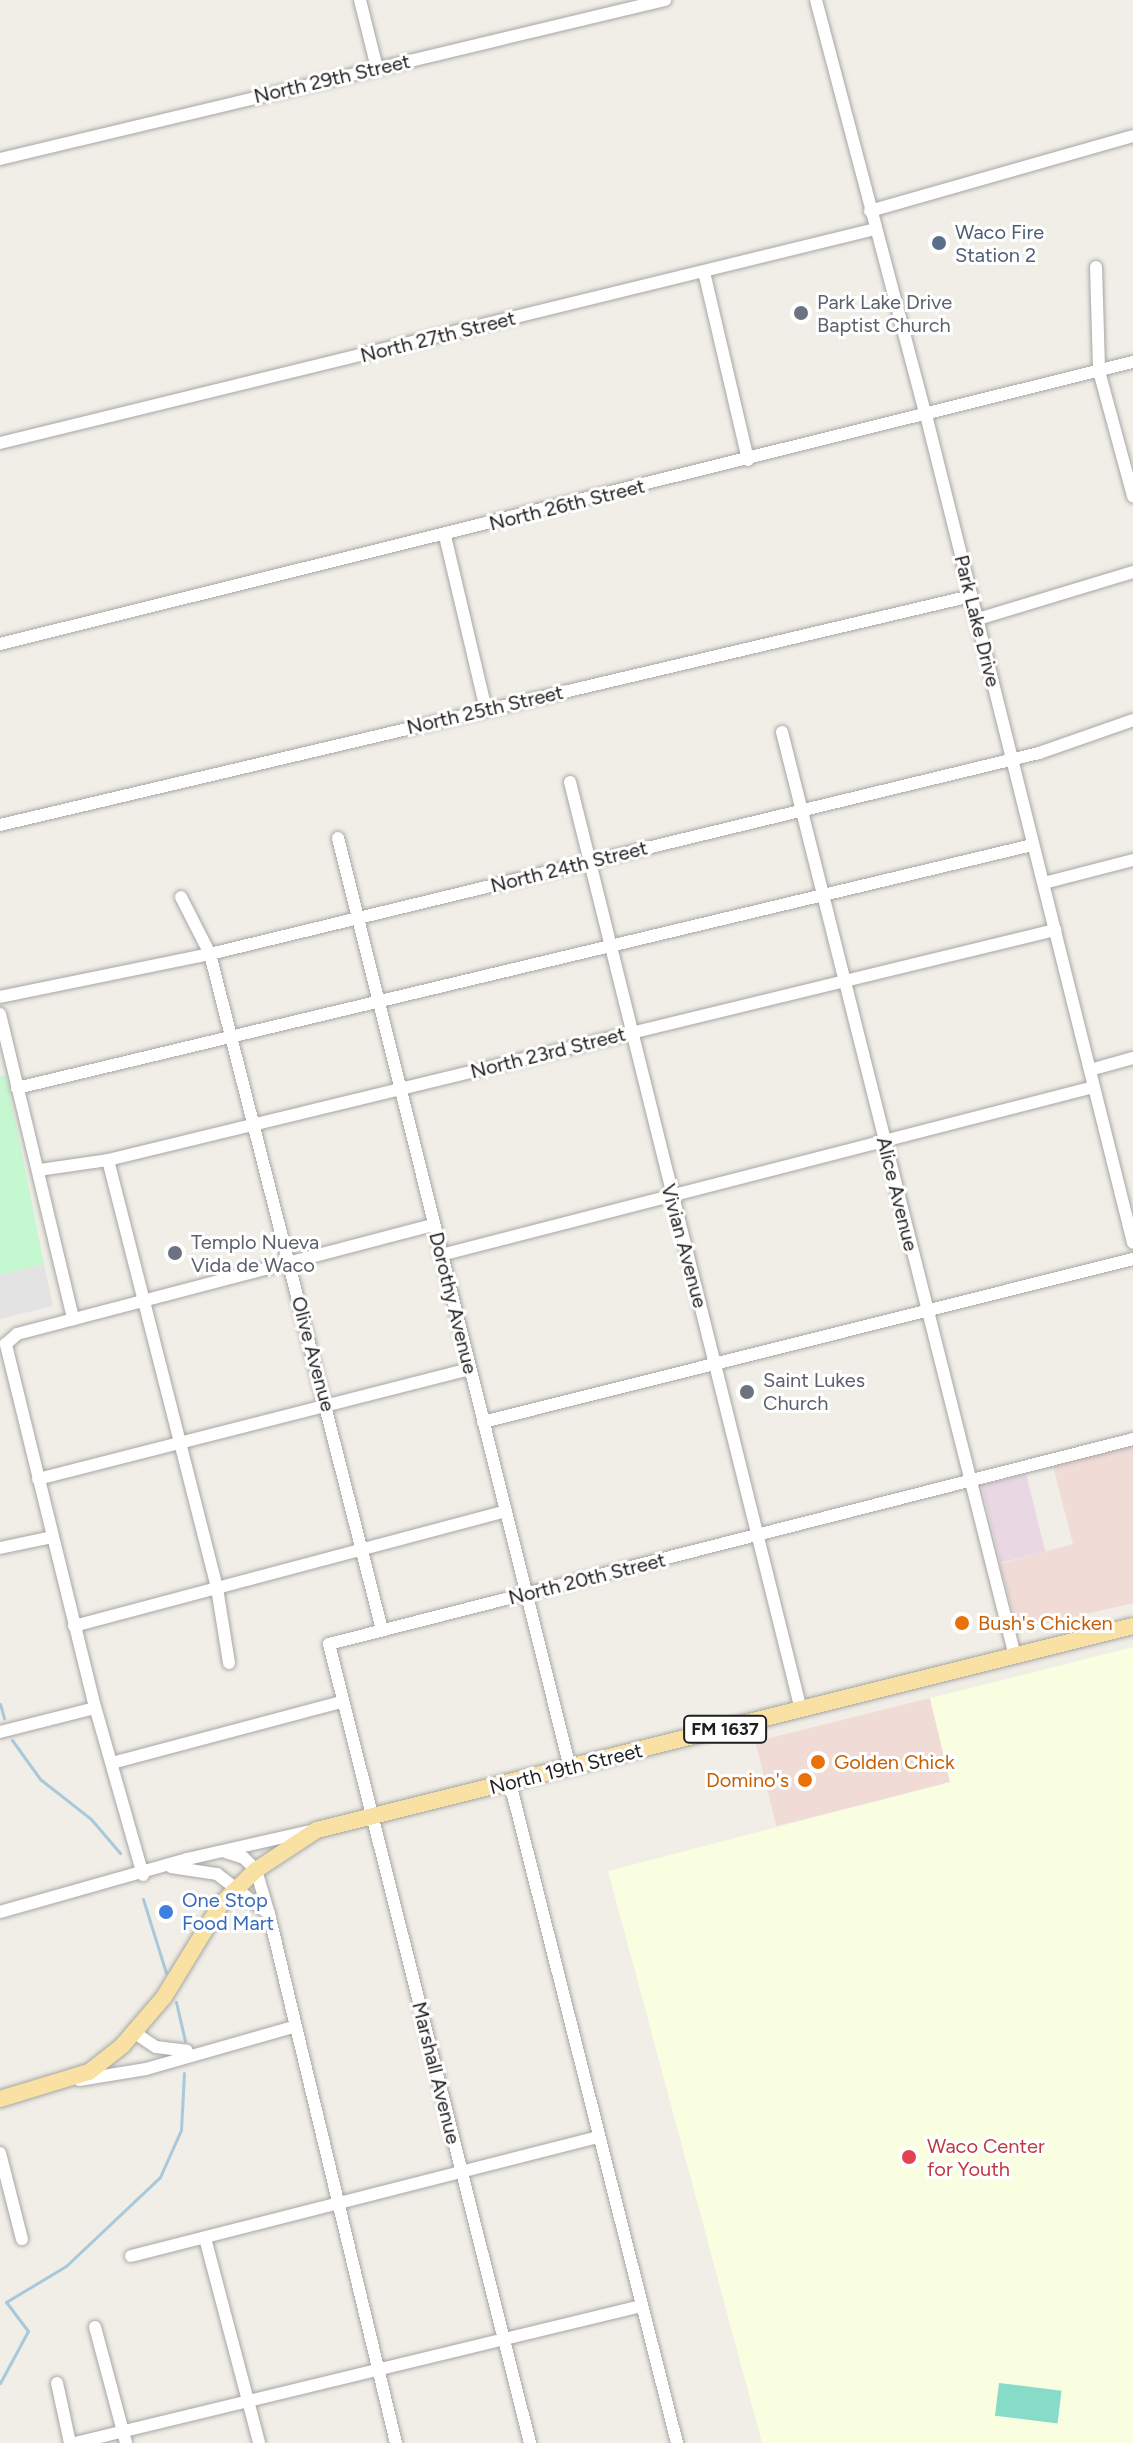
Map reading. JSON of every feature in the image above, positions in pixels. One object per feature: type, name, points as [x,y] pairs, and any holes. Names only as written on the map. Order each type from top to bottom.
[{"type":"main road","name":"North 19th Street","points":[[317,1830],[1133,1626]]},
{"type":"main road","name":"FM 1637","points":[[0,2099],[63,2083],[89,2072],[135,2033],[235,1889],[256,1870],[317,1830]]},
{"type":"street","points":[[360,0],[377,68]]},
{"type":"street","name":"North 29th Street","points":[[0,159],[665,0]]},
{"type":"street","name":"Park Lake Drive","points":[[816,0],[926,415],[1094,1087],[1127,1196],[1133,1243]]},
{"type":"street","points":[[870,211],[1133,136]]},
{"type":"street","name":"North 27th Street","points":[[0,443],[875,229]]},
{"type":"street","points":[[1096,267],[1099,371],[1133,496]]},
{"type":"street","points":[[704,272],[748,460]]},
{"type":"street","name":"North 26th Street","points":[[0,644],[445,536],[1133,362]]},
{"type":"street","points":[[445,536],[486,709]]},
{"type":"street","points":[[978,619],[1133,572]]},
{"type":"street","name":"North 25th Street","points":[[0,825],[971,596]]},
{"type":"street","name":"North 24th Street","points":[[0,997],[210,954],[802,810],[1010,759],[1133,720]]},
{"type":"street","name":"Alice Avenue","points":[[782,732],[968,1481],[1015,1656]]},
{"type":"street","name":"Vivian Avenue","points":[[570,782],[801,1710]]},
{"type":"street","name":"Dorothy Avenue","points":[[338,838],[570,1768]]},
{"type":"street","points":[[17,1088],[378,999],[1032,845]]},
{"type":"street","points":[[1044,883],[1133,860]]},
{"type":"street","name":"Olive Avenue","points":[[181,897],[210,954],[382,1630]]},
{"type":"street","name":"North 23rd Street","points":[[39,1170],[108,1160],[1055,930]]},
{"type":"street","points":[[0,1014],[73,1319]]},
{"type":"street","points":[[1090,1070],[1133,1058]]},
{"type":"street","points":[[441,1255],[1094,1087]]},
{"type":"street","points":[[108,1160],[217,1588],[229,1663]]},
{"type":"street","points":[[143,1875],[95,1708],[3,1351],[17,1334],[433,1225]]},
{"type":"street","points":[[483,1422],[1133,1259]]},
{"type":"street","points":[[38,1479],[469,1369]]},
{"type":"street","name":"North 20th Street","points":[[342,1702],[329,1644],[1133,1439]]},
{"type":"street","points":[[74,1626],[506,1511]]},
{"type":"street","points":[[0,1548],[52,1537]]},
{"type":"street","points":[[112,1763],[342,1702]]},
{"type":"street","name":"Marshall Avenue","points":[[342,1702],[530,2443]]},
{"type":"street","points":[[0,1732],[95,1708]]},
{"type":"street","points":[[510,1783],[677,2443]]},
{"type":"street","name":"North 19th Street","points":[[0,1912],[219,1852],[317,1830]]},
{"type":"street","points":[[219,1852],[239,1855],[256,1870],[396,2443]]},
{"type":"street","points":[[171,1867],[206,1869],[269,1914]]},
{"type":"street","points":[[63,2083],[146,2069],[206,2048],[293,2027]]},
{"type":"street","points":[[135,2033],[175,2052],[206,2048]]},
{"type":"street","points":[[131,2256],[598,2137]]},
{"type":"street","points":[[0,2153],[22,2239]]},
{"type":"street","points":[[205,2238],[259,2443]]},
{"type":"street","points":[[57,2383],[72,2443],[125,2437],[249,2402],[641,2306]]},
{"type":"street","points":[[95,2327],[125,2437]]},
{"type":"shaded area","points":[[44,1264],[53,1306],[0,1319],[0,1275]]},
{"type":"shaded area","points":[[1133,1445],[1133,1603],[1018,1630],[1000,1564],[1073,1544],[1053,1466]]},
{"type":"shaded area","points":[[1026,1474],[1045,1552],[1001,1563],[981,1485]]},
{"type":"shaded area","name":"Waco Center for Youth","points":[[1133,1647],[1133,2443],[762,2443],[608,1871],[950,1782],[930,1698]]},
{"type":"shaded area","points":[[930,1698],[951,1782],[776,1826],[755,1742]]},
{"type":"green space","points":[[6,1075],[44,1264],[0,1275],[0,1076]]},
{"type":"green space","points":[[999,2383],[1062,2391],[1058,2423],[995,2416]]},
{"type":"waterway","points":[[0,1704],[4,1718]]},
{"type":"waterway","points":[[12,1740],[40,1779],[91,1819],[120,1853]]},
{"type":"waterway","points":[[143,1899],[166,1973]]},
{"type":"waterway","points":[[176,2002],[185,2041]]},
{"type":"waterway","points":[[0,2383],[28,2331],[6,2302],[66,2266],[160,2177],[181,2130],[184,2073]]},
{"type":"place","name":"Waco Fire Station 2","points":[[939,243]]},
{"type":"place","name":"Park Lake Drive Baptist Church","points":[[801,313]]},
{"type":"place","name":"Templo Nueva Vida de Waco","points":[[175,1253]]},
{"type":"place","name":"Saint Lukes Church","points":[[747,1392]]},
{"type":"place","name":"Bush's Chicken","points":[[962,1623]]},
{"type":"place","name":"Golden Chick","points":[[818,1762]]},
{"type":"place","name":"Domino's","points":[[805,1780]]},
{"type":"place","name":"One Stop Food Mart","points":[[166,1912]]},
{"type":"place","name":"Waco Center for Youth","points":[[909,2157]]}]
